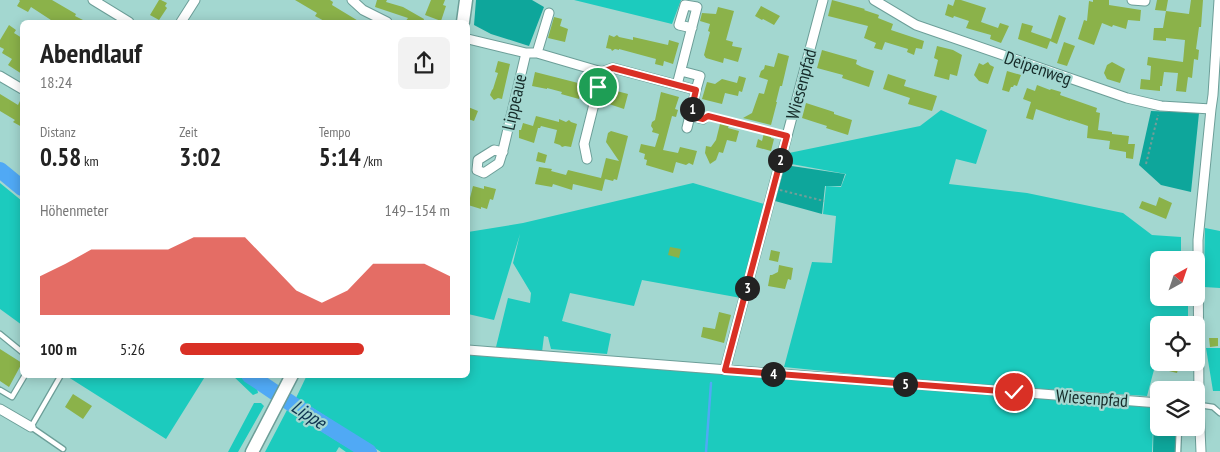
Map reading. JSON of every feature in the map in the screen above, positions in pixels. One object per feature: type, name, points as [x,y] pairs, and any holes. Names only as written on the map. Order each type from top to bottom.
[{"type":"main road","points":[[463,20],[466,0]]},
{"type":"main road","points":[[252,452],[290,380]]},
{"type":"street","points":[[92,0],[126,20]]},
{"type":"street","points":[[182,20],[195,0]]},
{"type":"street","points":[[352,0],[363,10],[383,20]]},
{"type":"street","name":"Wiesenpfad","points":[[725,370],[823,0]]},
{"type":"street","name":"Deipenweg","points":[[874,0],[916,25],[1127,98],[1161,106],[1211,109]]},
{"type":"street","points":[[1132,0],[1145,0]]},
{"type":"street","points":[[1198,381],[1198,240],[1213,95],[1219,0]]},
{"type":"street","name":"Lippeaue","points":[[537,53],[549,13]]},
{"type":"street","points":[[677,85],[692,28]]},
{"type":"street","name":"Lippeaue","points":[[470,39],[526,53],[537,53],[602,72],[613,68],[696,90]]},
{"type":"street","name":"Lippeaue","points":[[503,152],[526,53]]},
{"type":"street","points":[[681,71],[700,76],[687,128]]},
{"type":"street","points":[[586,160],[584,144],[602,72]]},
{"type":"street","points":[[0,76],[20,88]]},
{"type":"street","points":[[690,116],[703,119]]},
{"type":"street","name":"Wiesenpfad","points":[[470,350],[1150,402]]},
{"type":"street","points":[[0,409],[31,428]]},
{"type":"street","points":[[1200,436],[1201,452]]},
{"type":"lane","points":[[0,334],[20,350]]},
{"type":"lane","points":[[0,390],[12,397],[23,378]]},
{"type":"lane","points":[[59,378],[31,428],[63,449]]},
{"type":"lane","points":[[1205,406],[1213,407],[1220,412]]},
{"type":"lane","points":[[1178,452],[1179,436]]},
{"type":"path","points":[[1146,164],[1161,106]]},
{"type":"path","points":[[703,119],[708,116],[787,136]]},
{"type":"path","points":[[773,188],[824,201]]},
{"type":"shaded area","points":[[476,0],[532,0],[544,7],[529,46],[491,34],[474,25]]},
{"type":"shaded area","points":[[574,0],[681,0],[672,24]]},
{"type":"shaded area","points":[[941,110],[987,130],[976,164],[956,159],[949,184],[1027,193],[1123,213],[1152,235],[1181,237],[1181,251],[1150,251],[1150,306],[1188,306],[1188,316],[1150,316],[1150,371],[1154,371],[1147,396],[924,381],[784,367],[812,262],[832,263],[836,216],[823,214],[826,186],[841,187],[846,174],[786,163],[789,153],[920,126]]},
{"type":"shaded area","points":[[1151,111],[1199,113],[1191,192],[1161,185],[1139,165]]},
{"type":"shaded area","points":[[785,165],[845,174],[841,186],[825,186],[822,214],[775,201]]},
{"type":"shaded area","points":[[0,183],[20,199],[20,324],[0,309]]},
{"type":"shaded area","points":[[693,183],[764,204],[741,298],[642,280],[634,306],[570,293],[562,321],[611,334],[607,354],[551,349],[548,337],[544,336],[542,352],[496,347],[508,298],[530,303],[531,293],[513,263],[520,234],[494,320],[470,314],[470,232],[523,223]]},
{"type":"shaded area","points":[[1205,228],[1220,231],[1220,288],[1205,287]]},
{"type":"shaded area","points":[[1206,348],[1220,348],[1220,391],[1213,391]]},
{"type":"shaded area","points":[[470,355],[1150,407],[1150,436],[1153,436],[1152,452],[381,452],[296,398],[306,378],[470,378]]},
{"type":"shaded area","points":[[70,378],[204,378],[166,439]]},
{"type":"shaded area","points":[[235,378],[245,378],[257,388],[258,393],[253,395]]},
{"type":"shaded area","points":[[254,403],[261,403],[264,406],[238,452],[228,452]]},
{"type":"shaded area","points":[[287,410],[355,452],[346,452],[339,447],[336,452],[265,452]]},
{"type":"shaded area","points":[[1153,436],[1177,436],[1177,452],[1153,452]]},
{"type":"building","points":[[52,0],[83,20],[51,20],[31,7],[28,12],[17,6],[20,1]]},
{"type":"building","points":[[159,0],[167,3],[165,6],[167,8],[159,20],[150,15]]},
{"type":"building","points":[[295,0],[330,0],[333,2],[332,5],[357,20],[322,20],[315,16],[317,13]]},
{"type":"building","points":[[377,0],[387,0],[386,2],[403,7],[424,19],[406,20],[408,18],[375,7]]},
{"type":"building","points":[[431,0],[445,0],[443,5],[446,6],[441,20],[425,15]]},
{"type":"building","points":[[832,0],[879,15],[878,18],[893,24],[891,30],[924,41],[922,49],[916,48],[914,55],[907,52],[908,49],[885,42],[882,50],[874,48],[876,43],[864,38],[868,26],[828,16]]},
{"type":"building","points":[[955,0],[986,8],[981,22],[998,28],[1000,23],[1009,26],[1001,43],[990,39],[991,35],[966,28],[969,21],[945,15],[948,4],[953,6]]},
{"type":"building","points":[[1093,0],[1109,0],[1109,5],[1141,10],[1140,21],[1128,20],[1126,29],[1102,23],[1094,45],[1078,39],[1084,20],[1087,21],[1089,1],[1093,2]]},
{"type":"building","points":[[1157,0],[1168,0],[1166,11],[1155,10]]},
{"type":"building","points":[[1191,0],[1203,0],[1201,27],[1199,27],[1196,49],[1199,50],[1198,60],[1194,59],[1192,78],[1188,77],[1186,92],[1176,91],[1178,73],[1164,72],[1160,91],[1140,89],[1141,79],[1150,80],[1151,66],[1147,65],[1148,57],[1183,62],[1185,40],[1166,38],[1166,41],[1153,40],[1154,28],[1163,28],[1166,11],[1189,14]]},
{"type":"building","points":[[761,6],[780,16],[774,25],[755,16]]},
{"type":"building","points":[[718,7],[734,11],[726,40],[733,42],[732,46],[742,48],[738,62],[724,58],[723,63],[706,58],[704,55],[710,32],[708,31],[710,24],[700,21],[702,13],[716,14]]},
{"type":"building","points":[[1059,15],[1066,18],[1057,44],[1050,41],[1047,49],[1018,39],[1022,23],[1033,26],[1031,32],[1051,39]]},
{"type":"building","points":[[554,17],[562,19],[560,26],[568,29],[565,42],[548,38]]},
{"type":"building","points":[[9,25],[16,30],[14,33],[20,37],[20,73],[8,65],[12,59],[2,53],[4,49],[0,47],[0,40]]},
{"type":"building","points":[[609,35],[614,37],[617,35],[633,40],[633,37],[668,45],[669,40],[679,43],[673,64],[664,61],[663,66],[655,64],[656,59],[619,49],[612,51],[606,48]]},
{"type":"building","points":[[1064,42],[1075,46],[1067,66],[1057,63]]},
{"type":"building","points":[[937,46],[953,50],[962,55],[957,76],[950,74],[949,80],[934,76],[938,60],[934,58]]},
{"type":"building","points":[[822,50],[857,60],[856,64],[874,71],[869,87],[842,78],[843,75],[817,68]]},
{"type":"building","points":[[778,53],[789,56],[771,125],[743,118],[752,113],[759,93],[764,94],[768,80],[759,77],[761,71],[765,65],[774,67]]},
{"type":"building","points":[[498,61],[510,64],[502,99],[494,100],[490,95],[498,73],[495,72]]},
{"type":"building","points":[[988,62],[994,67],[988,84],[979,81],[974,75],[979,63],[983,65]]},
{"type":"building","points":[[1112,62],[1125,69],[1120,83],[1107,79],[1104,73],[1107,65]]},
{"type":"building","points":[[1007,71],[1021,75],[1017,86],[1011,87],[1009,92],[1002,90]]},
{"type":"building","points":[[535,72],[582,84],[582,87],[585,88],[582,97],[579,96],[579,99],[561,94],[562,92],[532,86]]},
{"type":"building","points":[[888,74],[906,80],[904,86],[937,96],[932,111],[908,104],[910,98],[883,89]]},
{"type":"building","points":[[739,76],[746,78],[742,92],[739,91],[738,96],[725,93],[722,104],[702,99],[707,82],[715,84],[722,79],[737,83]]},
{"type":"building","points":[[1037,85],[1061,92],[1060,95],[1097,108],[1096,112],[1100,113],[1098,130],[1129,136],[1128,144],[1135,144],[1133,159],[1126,158],[1126,152],[1109,149],[1110,141],[1087,138],[1088,126],[1036,109],[1033,120],[1026,118],[1031,102],[1023,99],[1027,88],[1035,91]]},
{"type":"building","points":[[613,90],[628,94],[624,109],[609,104],[610,100],[607,97],[611,96]]},
{"type":"building","points":[[661,92],[679,97],[675,109],[678,110],[676,117],[672,116],[663,150],[678,153],[680,147],[697,151],[693,165],[676,162],[673,173],[646,165],[645,154],[639,152],[641,144],[655,147],[659,134],[652,132],[651,126],[655,120]]},
{"type":"building","points":[[0,94],[18,105],[20,101],[20,126],[13,122],[15,120],[0,111]]},
{"type":"building","points":[[806,103],[852,120],[848,135],[802,118]]},
{"type":"building","points":[[470,108],[478,111],[474,121],[470,120]]},
{"type":"building","points":[[536,116],[559,122],[559,119],[566,122],[569,120],[577,124],[571,147],[562,147],[554,143],[557,130],[541,126],[538,128],[534,143],[519,138],[519,130],[521,130],[523,123],[533,126]]},
{"type":"building","points":[[721,120],[730,123],[728,128],[739,131],[736,142],[727,140],[723,153],[719,152],[716,160],[710,164],[705,153],[706,146],[711,147],[716,140]]},
{"type":"building","points":[[611,131],[628,136],[617,180],[614,179],[613,181],[601,178],[606,158],[619,161],[606,142],[608,133]]},
{"type":"building","points":[[764,133],[771,135],[771,138],[774,139],[771,151],[756,147],[758,139],[762,141]]},
{"type":"building","points":[[538,152],[547,155],[545,163],[536,161]]},
{"type":"building","points":[[539,167],[552,169],[551,171],[566,175],[568,170],[605,179],[602,191],[573,184],[572,190],[553,184],[552,187],[535,184]]},
{"type":"building","points":[[473,186],[484,189],[484,186],[496,189],[493,200],[490,199],[487,209],[470,206]]},
{"type":"building","points":[[1159,197],[1172,203],[1166,219],[1139,208],[1142,201],[1156,206]]},
{"type":"building","points":[[670,247],[681,249],[679,258],[668,255]]},
{"type":"building","points":[[771,250],[780,252],[778,262],[769,260]]},
{"type":"building","points":[[779,265],[793,268],[791,280],[788,279],[785,289],[768,286],[770,275],[778,272]]},
{"type":"building","points":[[719,312],[731,315],[724,343],[701,337],[703,327],[715,329]]},
{"type":"building","points":[[1209,338],[1218,338],[1218,346],[1210,347]]},
{"type":"building","points":[[0,349],[20,362],[20,367],[9,387],[0,381]]},
{"type":"building","points":[[73,394],[92,406],[83,419],[65,407]]},
{"type":"waterway","name":"Lippe","points":[[0,170],[20,186]]},
{"type":"waterway","name":"Lippe","points":[[253,378],[369,452]]},
{"type":"waterway","points":[[706,452],[711,383]]},
{"type":"route","points":[[598,87],[602,72],[613,68],[696,90],[690,116],[703,119],[708,116],[787,136],[725,370],[1014,392]]}]
